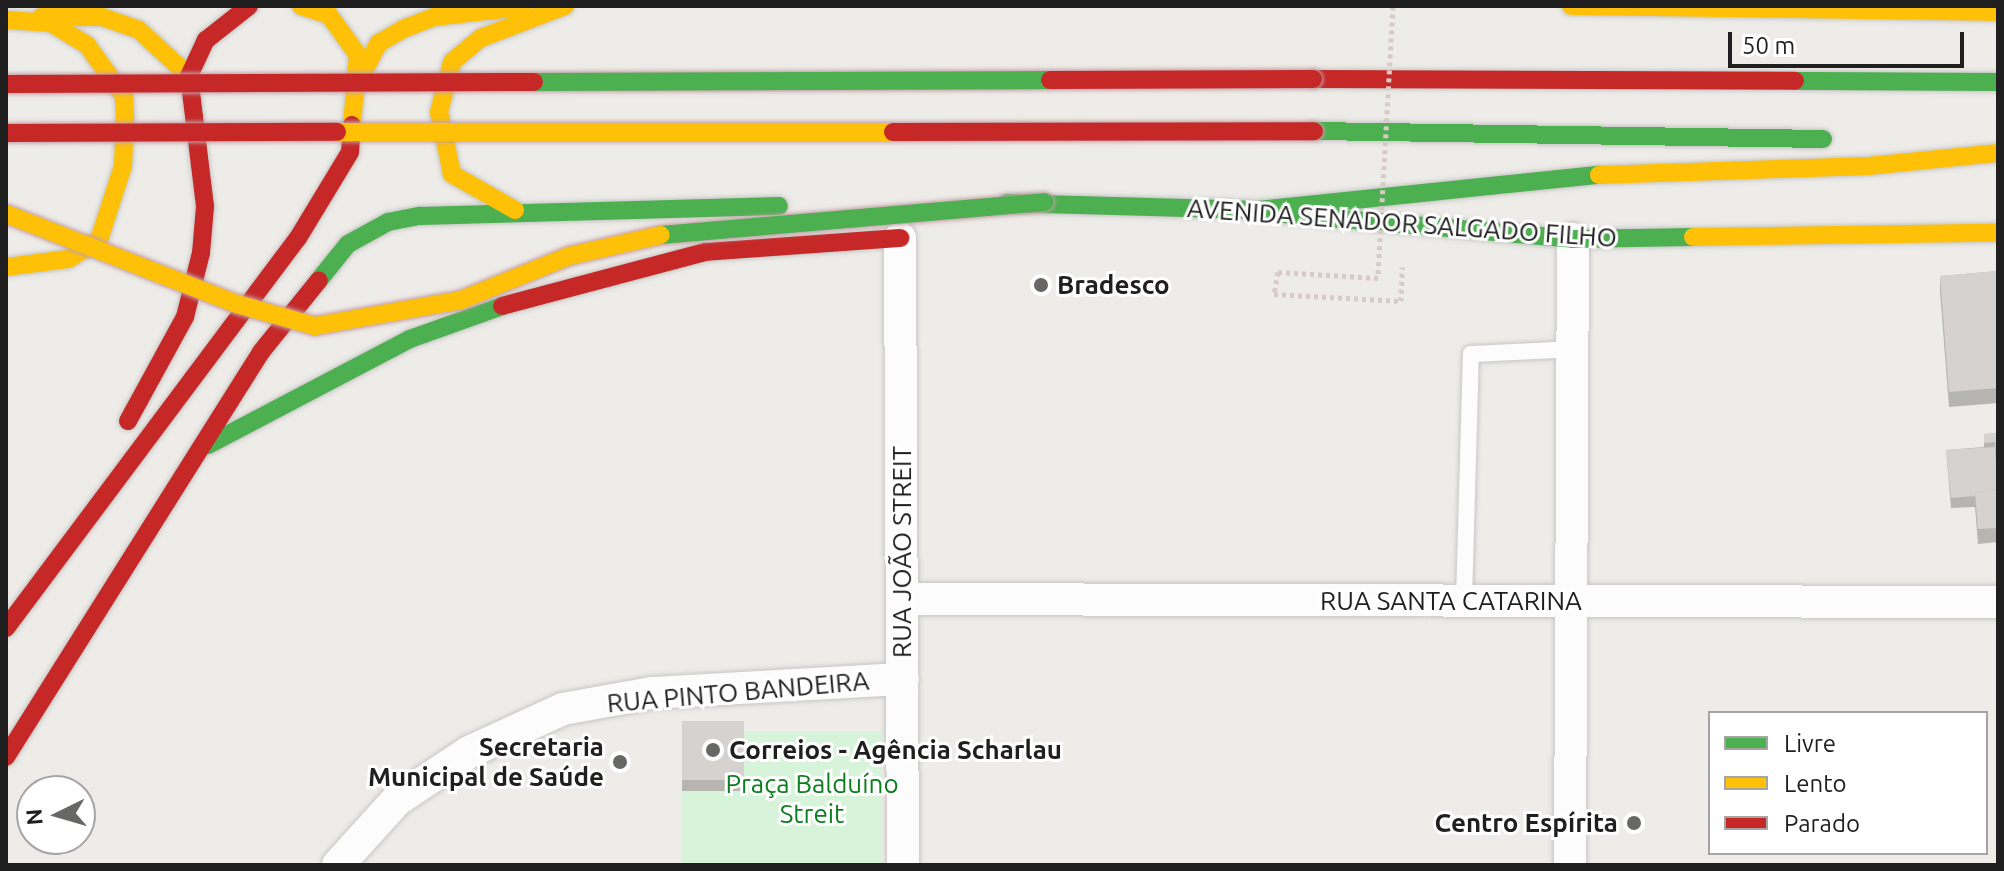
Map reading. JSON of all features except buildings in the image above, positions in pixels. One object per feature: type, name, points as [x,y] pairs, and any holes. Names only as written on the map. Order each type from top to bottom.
[{"type":"main road","points":[[6,17],[105,6]]},
{"type":"main road","points":[[112,444],[159,376],[185,317],[205,206],[189,76],[206,40],[249,6]]},
{"type":"main road","points":[[6,628],[298,238],[350,152],[360,78],[358,55],[329,15],[301,6]]},
{"type":"main road","points":[[360,78],[379,43],[403,29],[434,17],[528,6]]},
{"type":"main road","points":[[515,210],[452,174],[439,112],[452,62],[472,46],[565,6]]},
{"type":"main road","points":[[1571,6],[1969,7],[1998,12]]},
{"type":"main road","points":[[6,17],[102,17],[162,45],[189,76]]},
{"type":"main road","points":[[6,17],[51,23],[87,45],[124,96],[125,118],[120,180],[99,240],[68,259],[6,267]]},
{"type":"main road","points":[[6,84],[1313,79],[1998,82]]},
{"type":"main road","points":[[6,133],[1314,131],[1839,140]]},
{"type":"main road","points":[[1903,141],[1998,142]]},
{"type":"main road","points":[[1258,210],[1563,176],[1869,166],[1998,153]]},
{"type":"main road","points":[[6,757],[208,445],[261,352],[348,244],[388,222],[515,210],[1045,202]]},
{"type":"main road","points":[[6,214],[237,304],[315,326],[461,300],[569,256],[669,233],[1045,202]]},
{"type":"main road","name":"AVENIDA SENADOR SALGADO FILHO","points":[[1045,202],[1258,210],[1573,239],[1998,233]]},
{"type":"main road","points":[[208,445],[410,339],[555,287],[705,252],[900,238]]},
{"type":"main road","points":[[6,595],[34,553]]},
{"type":"street","name":"RUA JOÃO STREIT","points":[[900,238],[903,865]]},
{"type":"street","points":[[1570,865],[1573,239]]},
{"type":"street","name":"RUA SANTA CATARINA","points":[[903,599],[1998,602]]},
{"type":"street","name":"RUA PINTO BANDEIRA","points":[[338,865],[397,800],[469,752],[563,709],[652,693],[903,679]]},
{"type":"lane","points":[[1464,601],[1471,354],[1572,349]]},
{"type":"path","points":[[1393,6],[1378,278],[1278,272],[1274,294],[1401,301],[1402,267]]},
{"type":"green space","name":"Praça Balduíno Streit","points":[[744,731],[881,731],[881,865],[682,865],[682,791],[744,791]]},
{"type":"traffic: fast","points":[[534,82],[1050,80]]},
{"type":"traffic: fast","points":[[1795,81],[1998,82]]},
{"type":"traffic: fast","points":[[1314,131],[1823,139]]},
{"type":"traffic: fast","points":[[1007,203],[1258,210],[1599,175]]},
{"type":"traffic: fast","points":[[661,235],[1045,202]]},
{"type":"traffic: fast","points":[[319,280],[348,244],[388,222],[420,216],[779,206]]},
{"type":"traffic: fast","points":[[1284,214],[1573,239],[1693,237]]},
{"type":"traffic: fast","points":[[208,445],[410,339],[502,306]]},
{"type":"traffic: slow","points":[[301,6],[329,15],[358,55],[352,125]]},
{"type":"traffic: slow","points":[[515,210],[452,174],[439,112],[452,62],[481,38],[565,6]]},
{"type":"traffic: slow","points":[[1571,6],[1998,12]]},
{"type":"traffic: slow","points":[[360,78],[379,43],[403,29],[434,17],[522,7]]},
{"type":"traffic: slow","points":[[41,17],[102,17],[139,30],[189,76]]},
{"type":"traffic: slow","points":[[6,20],[51,23],[87,45],[124,96],[125,118],[123,166],[99,240],[68,259],[6,267]]},
{"type":"traffic: slow","points":[[337,132],[893,132]]},
{"type":"traffic: slow","points":[[1599,175],[1869,166],[1998,153]]},
{"type":"traffic: slow","points":[[6,214],[237,304],[315,326],[461,300],[569,256],[661,235]]},
{"type":"traffic: slow","points":[[1693,237],[1998,233]]},
{"type":"traffic: jam","points":[[128,421],[185,317],[201,253],[205,206],[189,76],[206,40],[249,6]]},
{"type":"traffic: jam","points":[[1313,79],[1795,81]]},
{"type":"traffic: jam","points":[[1050,80],[1313,79]]},
{"type":"traffic: jam","points":[[6,84],[534,82]]},
{"type":"traffic: jam","points":[[6,628],[298,238],[350,152],[352,125]]},
{"type":"traffic: jam","points":[[893,132],[1314,131]]},
{"type":"traffic: jam","points":[[6,133],[337,132]]},
{"type":"traffic: jam","points":[[502,306],[705,252],[900,238]]},
{"type":"traffic: jam","points":[[6,757],[261,352],[319,280]]},
{"type":"place","name":"Bradesco","points":[[1041,285]]},
{"type":"place","name":"Correios - Agência Scharlau","points":[[713,750]]},
{"type":"place","name":"Secretaria Municipal de Saúde","points":[[620,762]]},
{"type":"place","name":"Centro Espírita","points":[[1634,823]]}]
